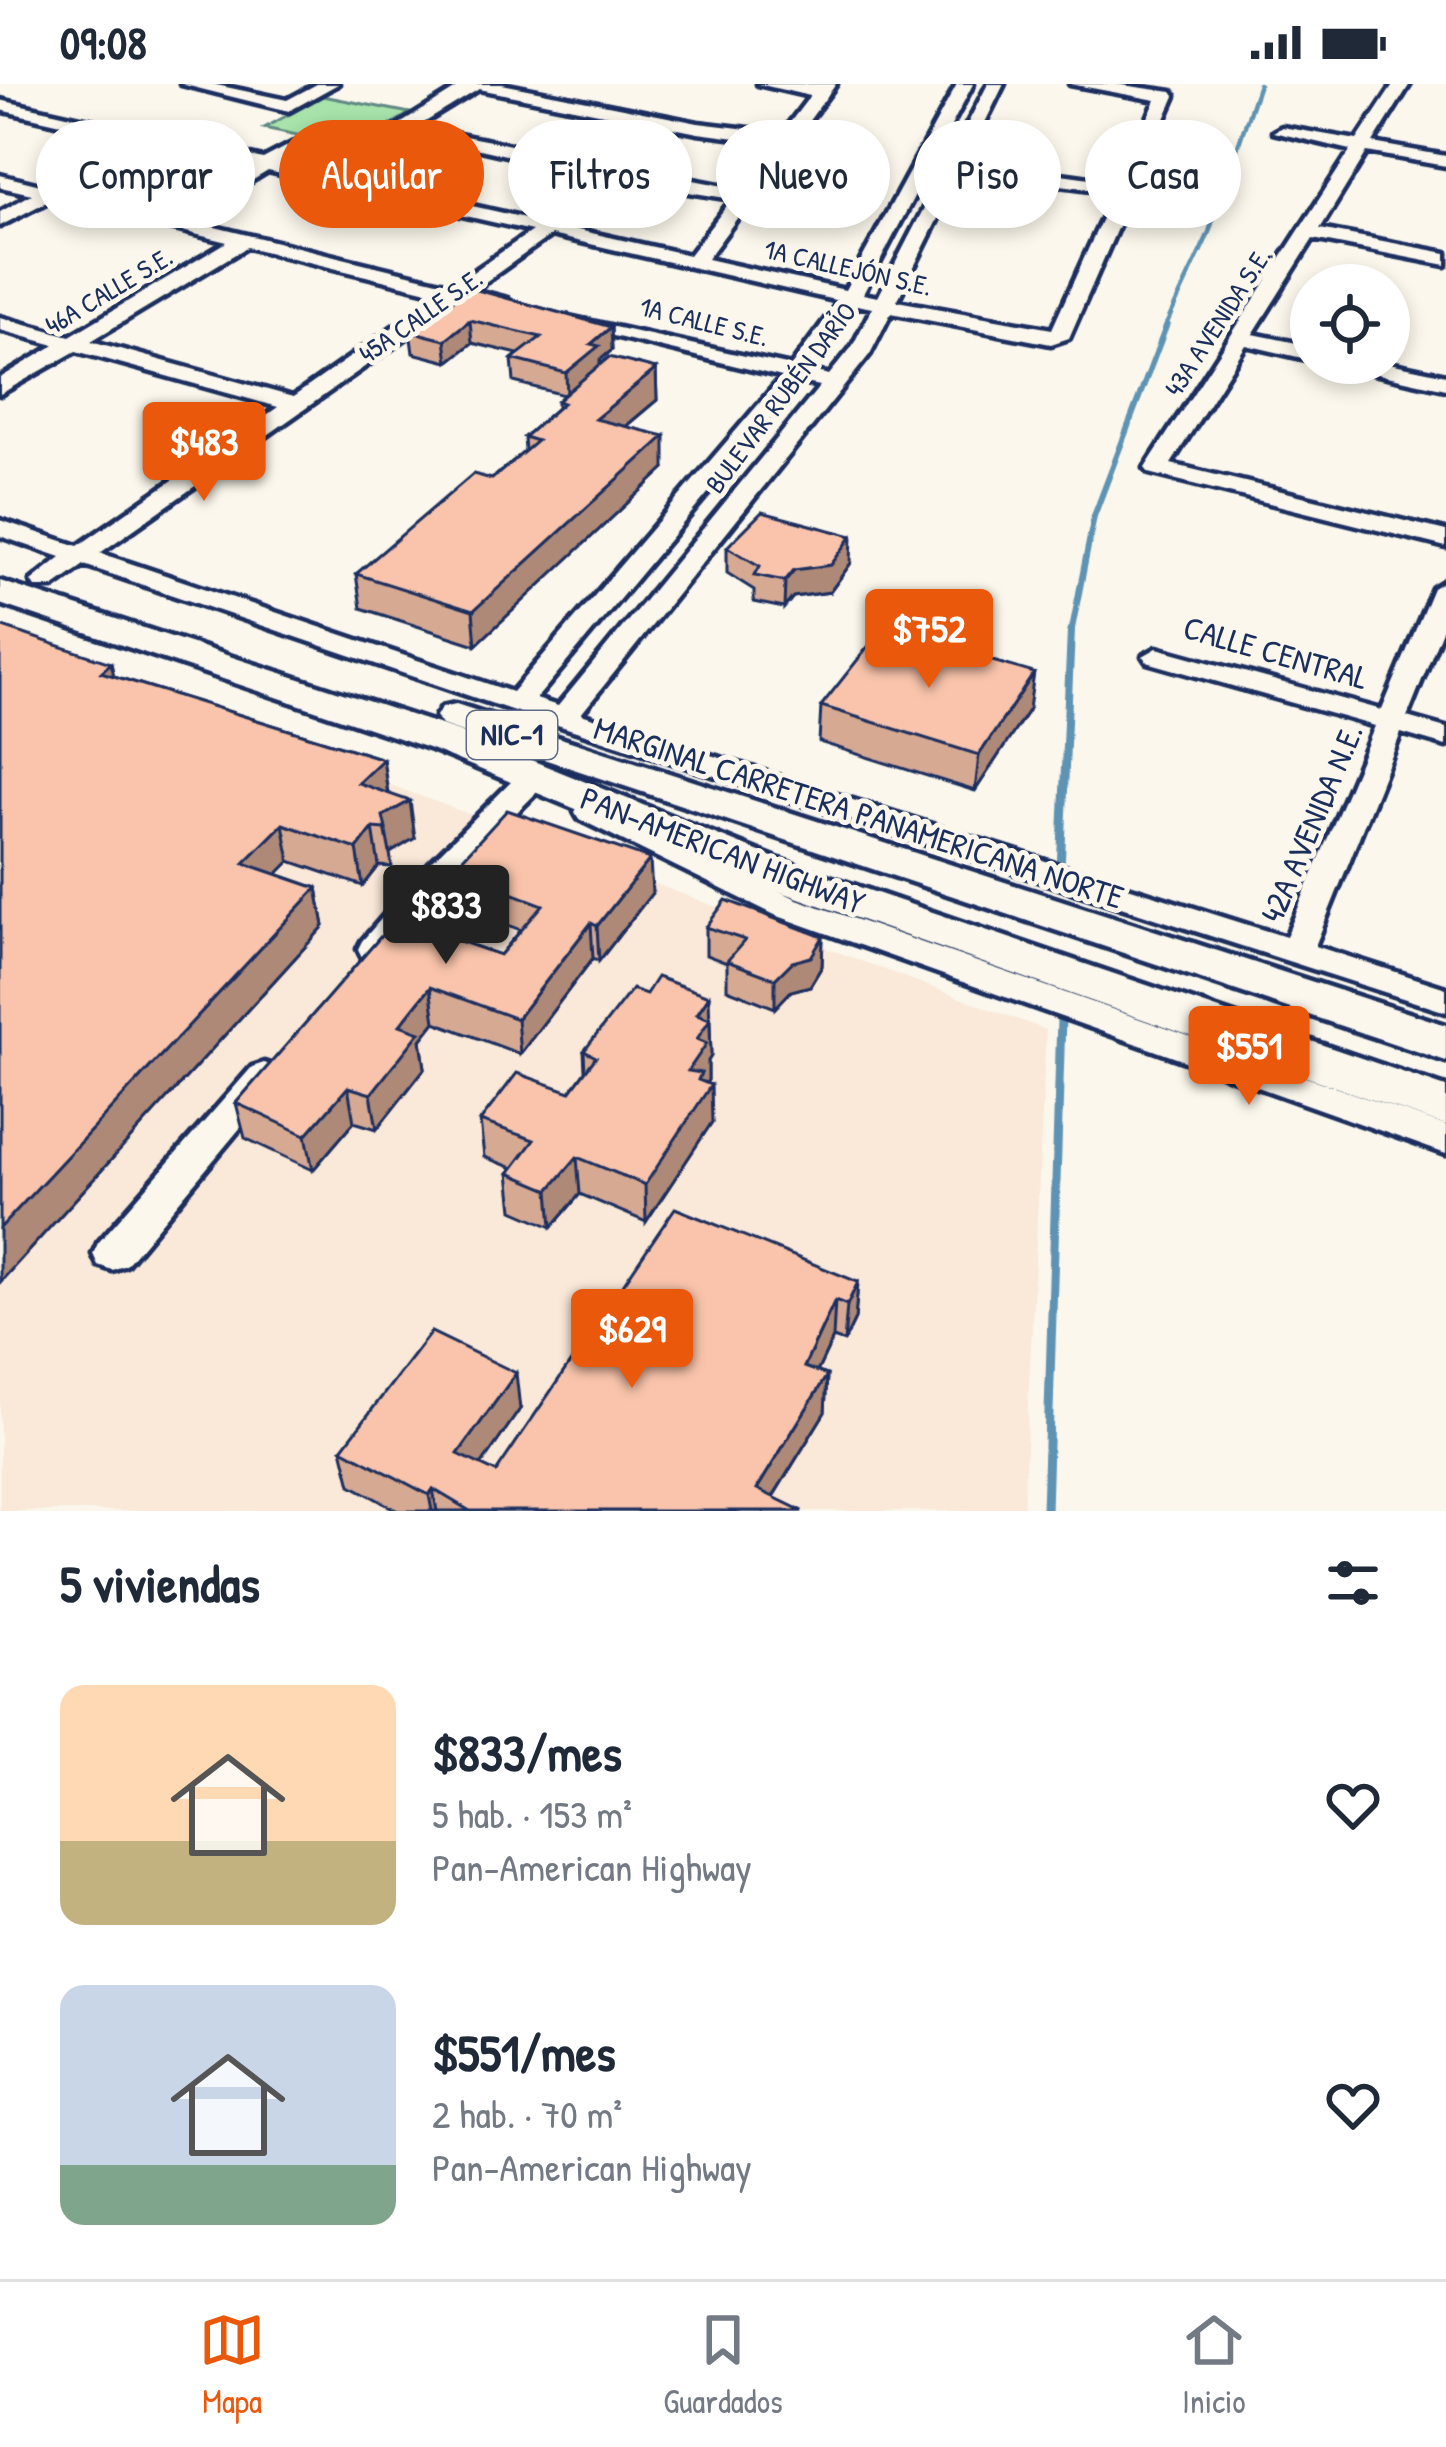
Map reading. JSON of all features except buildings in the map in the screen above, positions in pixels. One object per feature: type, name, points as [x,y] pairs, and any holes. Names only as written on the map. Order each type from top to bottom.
[{"type":"highway","name":"PAN-AMERICAN HIGHWAY","points":[[13,591],[445,740],[761,869],[1446,1107]]},
{"type":"highway","name":"PAN-AMERICAN HIGHWAY","points":[[13,591],[980,889],[1446,1043]]},
{"type":"street","points":[[189,84],[289,106],[330,84]]},
{"type":"street","points":[[716,130],[477,84],[401,129],[716,192]]},
{"type":"street","points":[[766,84],[824,88]]},
{"type":"street","name":"BULEVAR RUBÉN DARÍO","points":[[518,703],[795,374],[854,297],[919,162],[965,84]]},
{"type":"street","name":"BULEVAR RUBÉN DARÍO","points":[[977,120],[996,84]]},
{"type":"street","points":[[1078,84],[1166,96],[1155,120]]},
{"type":"street","name":"43A AVENIDA S.E.","points":[[1402,84],[1157,468],[1446,539]]},
{"type":"street","points":[[800,120],[824,88]]},
{"type":"street","name":"1A CALLEJÓN S.E.","points":[[0,106],[508,219]]},
{"type":"street","points":[[1282,132],[1446,161]]},
{"type":"street","points":[[255,171],[279,157]]},
{"type":"street","name":"1A CALLE S.E.","points":[[0,181],[36,190]]},
{"type":"street","points":[[0,220],[36,200]]},
{"type":"street","name":"1A CALLE S.E.","points":[[194,228],[835,383]]},
{"type":"street","name":"1A CALLEJÓN S.E.","points":[[549,228],[887,306],[1052,338],[1061,333],[1107,228]]},
{"type":"street","name":"45A CALLE S.E.","points":[[80,555],[549,228]]},
{"type":"street","points":[[694,261],[719,228]]},
{"type":"street","name":"BULEVAR RUBÉN DARÍO","points":[[564,717],[862,350],[924,228]]},
{"type":"street","points":[[1307,232],[1446,259]]},
{"type":"street","name":"46A CALLE S.E.","points":[[0,388],[245,240]]},
{"type":"street","points":[[0,323],[293,404]]},
{"type":"street","points":[[1240,337],[1290,348]]},
{"type":"street","points":[[1410,374],[1446,382]]},
{"type":"street","name":"MARGINAL CARRETERA PANAMERICANA NORTE","points":[[0,528],[518,703],[1446,1000]]},
{"type":"street","points":[[13,591],[80,555]]},
{"type":"street","name":"42A AVENIDA N.E.","points":[[1296,952],[1446,589]]},
{"type":"street","name":"CALLE CENTRAL","points":[[1156,656],[1446,736]]},
{"type":"street","points":[[445,740],[786,907],[1446,1140]]},
{"type":"street","points":[[351,975],[440,871],[529,782]]},
{"type":"street","points":[[112,1254],[291,1045]]},
{"type":"shaded area","points":[[0,639],[1046,1030],[1023,1511],[0,1511]]},
{"type":"green space","points":[[323,96],[410,113],[398,120],[279,120],[279,131],[264,128]]},
{"type":"waterway","points":[[1165,327],[1208,235],[1259,84]]},
{"type":"waterway","points":[[1071,634],[1094,516],[1167,324]]},
{"type":"waterway","points":[[1061,859],[1071,631]]},
{"type":"waterway","points":[[1061,1007],[1061,1018]]},
{"type":"waterway","points":[[1046,1511],[1061,1018]]}]
